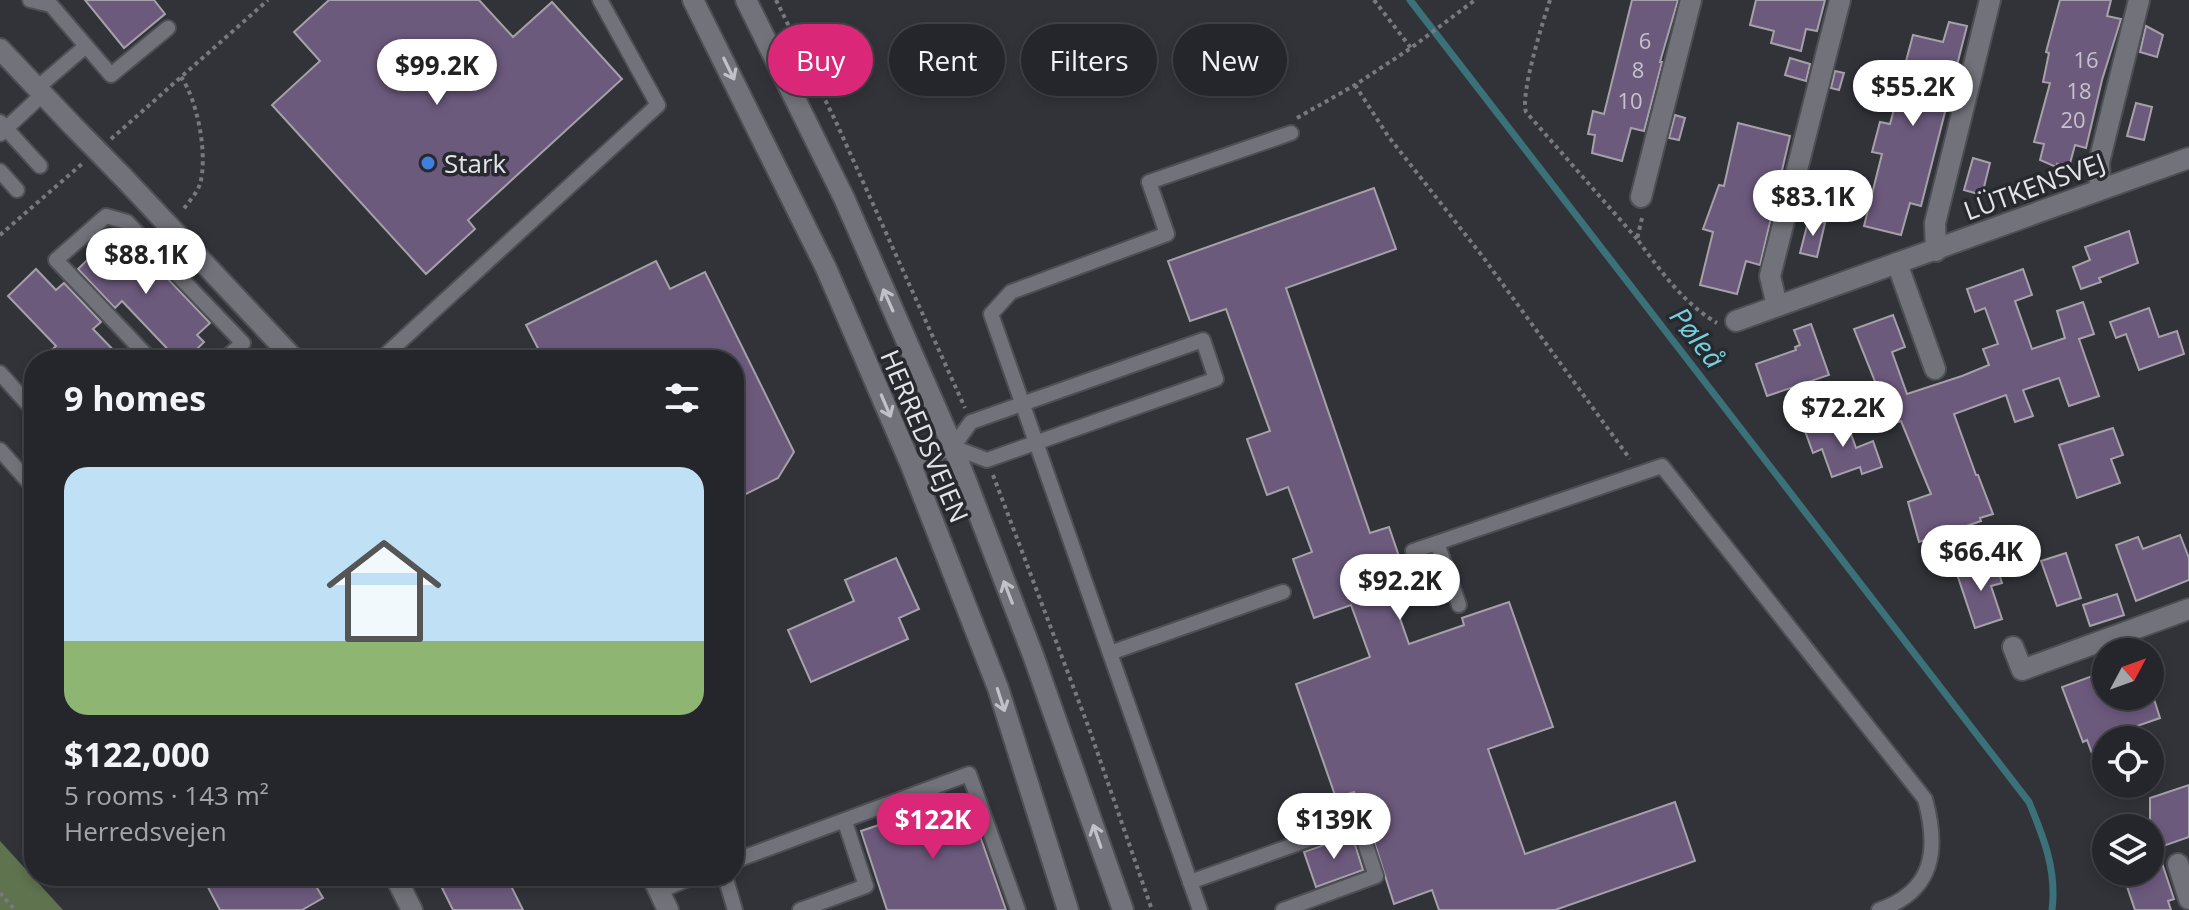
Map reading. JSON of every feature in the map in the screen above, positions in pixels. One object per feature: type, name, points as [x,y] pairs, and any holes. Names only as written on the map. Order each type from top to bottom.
[{"type":"street","name":"HERREDSVEJEN","points":[[693,0],[826,268],[911,465],[998,688],[1068,910]]},
{"type":"street","name":"HERREDSVEJEN","points":[[746,0],[844,198],[953,447],[1033,655],[1123,910]]},
{"type":"street","points":[[1642,195],[1691,0]]},
{"type":"street","points":[[1777,306],[1770,276],[1840,0]]},
{"type":"street","points":[[1936,251],[1935,223],[1990,0]]},
{"type":"street","points":[[2100,189],[2099,162],[2139,0]]},
{"type":"street","points":[[0,49],[285,350]]},
{"type":"street","name":"LÜTKENSVEJ","points":[[1736,321],[2189,158]]},
{"type":"street","points":[[1897,263],[1935,369]]},
{"type":"street","points":[[2013,647],[2022,670],[2189,609]]},
{"type":"street","points":[[2178,864],[2189,899]]},
{"type":"street","points":[[400,886],[412,910]]},
{"type":"lane","points":[[30,0],[51,5],[111,75],[168,28]]},
{"type":"lane","points":[[391,350],[658,105],[600,0]]},
{"type":"lane","points":[[40,166],[2,128],[86,46]]},
{"type":"lane","points":[[1200,910],[991,314],[1011,292],[1167,234],[1149,182],[1291,133]]},
{"type":"lane","points":[[0,171],[17,190]]},
{"type":"lane","points":[[127,222],[147,204]]},
{"type":"lane","points":[[142,350],[56,260],[106,216],[127,222],[243,343],[235,350]]},
{"type":"lane","name":"HERREDSVEJEN","points":[[1203,340],[1216,379],[987,460],[953,447],[971,422],[1022,404],[1203,340]]},
{"type":"lane","points":[[0,373],[24,400]]},
{"type":"lane","points":[[911,465],[953,447]]},
{"type":"lane","points":[[0,450],[24,477]]},
{"type":"lane","points":[[1413,551],[1662,466],[1925,799],[1933,828],[1932,856],[1920,883],[1899,903],[1879,910]]},
{"type":"lane","points":[[1437,543],[1459,605]]},
{"type":"lane","points":[[1110,653],[1283,592]]},
{"type":"lane","points":[[744,857],[969,774],[1018,910]]},
{"type":"lane","points":[[800,910],[866,886],[845,822]]},
{"type":"lane","points":[[1190,882],[1358,822],[1376,876],[1283,910]]},
{"type":"lane","points":[[728,886],[735,910]]},
{"type":"path","points":[[100,148],[268,0]]},
{"type":"path","points":[[1374,0],[1411,48]]},
{"type":"path","points":[[1291,133],[1297,118],[1411,48],[1475,0]]},
{"type":"path","points":[[1550,0],[1528,85],[1526,112],[1689,303],[1716,323],[1736,321]]},
{"type":"path","points":[[170,230],[200,184],[202,147],[198,116],[181,77]]},
{"type":"path","points":[[1355,85],[1388,136],[1464,232],[1641,473]]},
{"type":"path","points":[[0,235],[89,157]]},
{"type":"path","points":[[1637,239],[1646,200],[1642,195]]},
{"type":"path","points":[[0,893],[15,910]]},
{"type":"green space","points":[[0,841],[24,867],[24,886],[41,886],[63,910],[0,910]]},
{"type":"building","points":[[85,0],[154,0],[165,14],[124,48]]},
{"type":"building","name":"Stark","points":[[329,0],[479,0],[513,37],[552,2],[622,79],[468,220],[475,229],[426,274],[272,105],[320,61],[294,32]]},
{"type":"building","points":[[1632,0],[1678,0],[1644,131],[1631,128],[1622,161],[1592,153],[1595,135],[1588,134],[1593,111],[1604,114]]},
{"type":"building","points":[[1756,0],[1825,0],[1817,31],[1806,29],[1801,51],[1771,43],[1774,31],[1750,25]]},
{"type":"building","points":[[2060,0],[2111,0],[2107,16],[2121,19],[2086,148],[2075,145],[2069,167],[2057,164],[2056,167],[2040,160],[2044,144],[2034,142],[2050,83],[2043,82],[2049,53],[2046,52]]},
{"type":"building","points":[[1949,22],[1967,26],[1921,206],[1910,203],[1901,235],[1864,226],[1882,154],[1872,152],[1880,122],[1890,124],[1901,83],[1891,80],[1895,62],[1905,65],[1913,35],[1943,42]]},
{"type":"building","points":[[2146,26],[2163,35],[2157,57],[2140,52]]},
{"type":"building","points":[[1790,58],[1810,64],[1806,81],[1785,75]]},
{"type":"building","points":[[1835,71],[1844,73],[1839,90],[1831,88]]},
{"type":"building","points":[[2136,103],[2152,107],[2144,140],[2127,136]]},
{"type":"building","points":[[1675,115],[1685,118],[1679,140],[1669,138]]},
{"type":"building","points":[[1738,123],[1790,136],[1760,265],[1746,261],[1737,294],[1700,285],[1713,232],[1703,229],[1719,185],[1724,186]]},
{"type":"building","points":[[1973,158],[1990,163],[1982,195],[1964,190]]},
{"type":"building","points":[[1374,188],[1396,249],[1286,288],[1370,533],[1389,527],[1408,583],[1390,590],[1409,644],[1464,625],[1462,618],[1509,602],[1553,727],[1488,749],[1525,854],[1675,802],[1695,861],[1555,910],[1439,910],[1432,890],[1394,904],[1367,819],[1354,792],[1336,798],[1296,684],[1370,657],[1351,605],[1314,618],[1293,559],[1312,552],[1288,487],[1267,495],[1247,439],[1270,431],[1226,309],[1190,321],[1168,261]]},
{"type":"building","points":[[1809,218],[1825,223],[1817,257],[1800,253]]},
{"type":"building","points":[[2129,231],[2138,263],[2099,278],[2101,282],[2081,289],[2073,267],[2090,260],[2085,247]]},
{"type":"building","points":[[127,236],[210,323],[197,335],[204,342],[196,350],[169,350],[122,301],[115,308],[78,269],[107,241],[115,248]]},
{"type":"building","points":[[656,261],[670,289],[705,272],[744,350],[539,350],[526,325]]},
{"type":"building","points":[[36,269],[56,290],[64,283],[101,322],[93,329],[113,350],[52,350],[56,346],[8,296]]},
{"type":"building","points":[[2023,269],[2032,295],[2015,301],[2032,349],[2065,338],[2057,311],[2083,302],[2094,334],[2079,339],[2099,396],[2069,406],[2059,378],[2023,390],[2033,416],[2015,422],[2006,395],[1954,414],[1993,514],[1919,542],[1908,502],[1931,494],[1901,421],[1892,424],[1854,329],[1893,315],[1905,347],[1892,352],[1907,394],[1962,376],[1989,365],[1983,349],[1998,344],[1985,308],[1975,312],[1967,289]]},
{"type":"building","points":[[2149,308],[2159,337],[2177,331],[2184,354],[2139,370],[2126,334],[2116,338],[2110,322]]},
{"type":"building","points":[[1811,324],[1829,375],[1767,396],[1756,364],[1796,350],[1795,347],[1800,345],[1794,330]]},
{"type":"building","points":[[744,351],[794,452],[778,478],[744,495]]},
{"type":"building","points":[[1845,417],[1856,448],[1873,441],[1882,467],[1862,474],[1860,467],[1832,477],[1822,449],[1813,453],[1805,431]]},
{"type":"building","points":[[2113,428],[2123,455],[2111,459],[2120,483],[2077,498],[2059,445]]},
{"type":"building","points":[[2180,535],[2189,558],[2189,580],[2136,601],[2116,545],[2138,537],[2143,549]]},
{"type":"building","points":[[2066,553],[2081,598],[2057,606],[2041,561]]},
{"type":"building","points":[[896,558],[919,609],[899,618],[908,639],[811,682],[788,630],[854,601],[845,580]]},
{"type":"building","points":[[1995,561],[2002,583],[1991,586],[2002,619],[1975,628],[1957,574]]},
{"type":"building","points":[[2117,594],[2124,615],[2090,626],[2083,605]]},
{"type":"building","points":[[2092,676],[2092,710],[2157,710],[2160,718],[2137,726],[2092,726],[2092,754],[2087,740],[2083,742],[2062,687]]},
{"type":"building","points":[[2189,785],[2189,837],[2164,846],[2164,814],[2150,814],[2150,798],[2164,798],[2164,793]]},
{"type":"building","points":[[966,796],[1006,910],[887,910],[861,831]]},
{"type":"building","points":[[1352,835],[1363,870],[1316,887],[1304,852]]},
{"type":"building","points":[[2164,869],[2174,899],[2168,901],[2171,910],[2135,910],[2127,886],[2164,886]]},
{"type":"building","points":[[207,886],[316,886],[323,898],[302,910],[220,910]]},
{"type":"building","points":[[511,886],[523,910],[453,910],[442,888]]},
{"type":"waterway","name":"Pøleå","points":[[1410,0],[2029,802],[2051,868],[2052,910]]},
{"type":"place","name":"Stark","points":[[428,163]]}]
